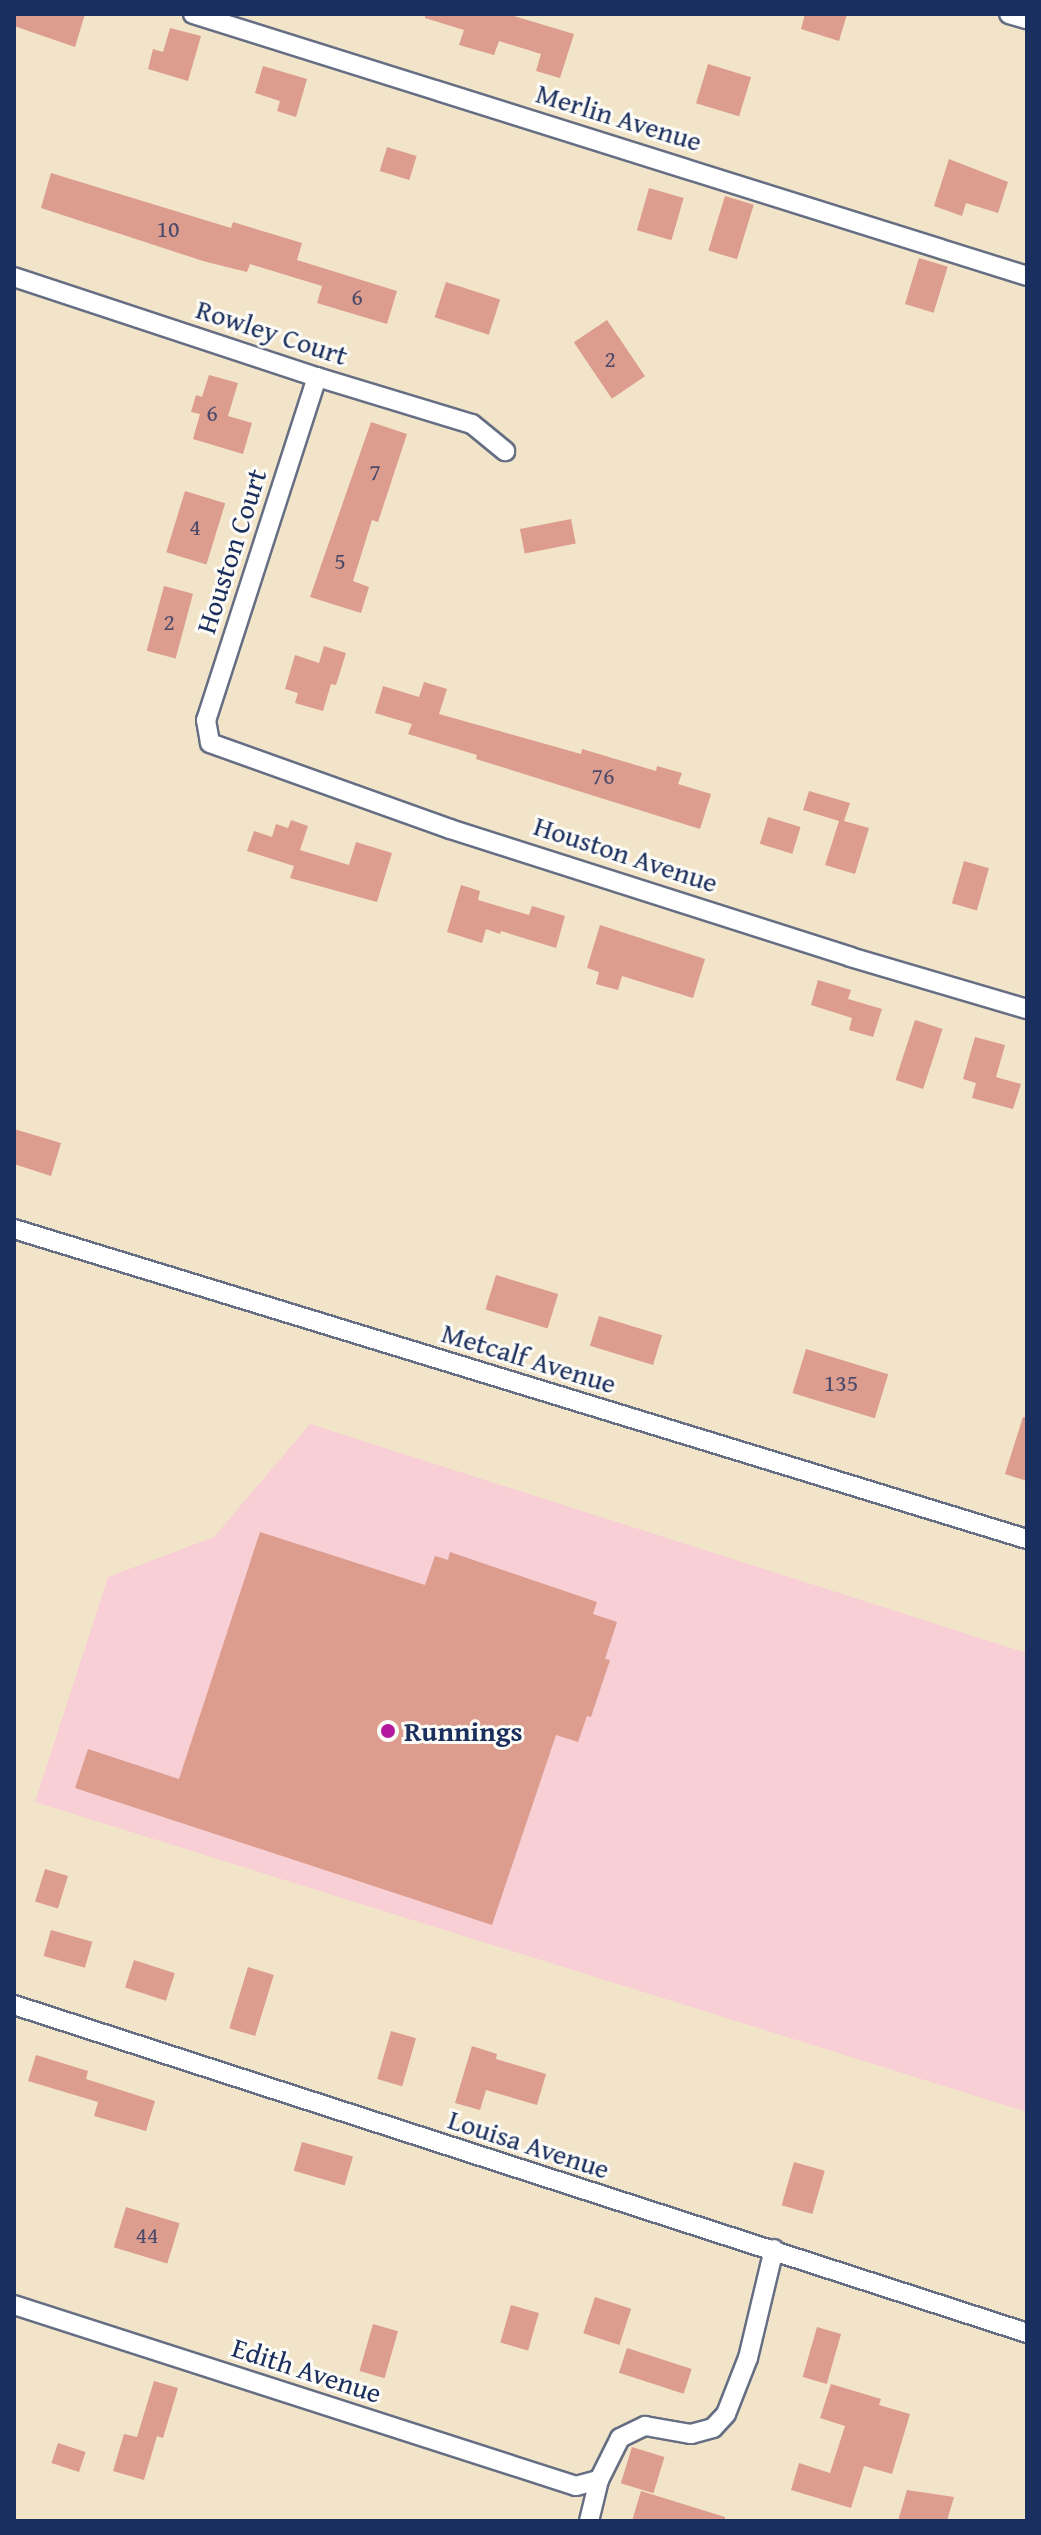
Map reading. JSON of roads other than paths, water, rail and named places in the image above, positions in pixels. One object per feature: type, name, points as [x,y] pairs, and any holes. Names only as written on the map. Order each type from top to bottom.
[{"type":"street","name":"Merlin Avenue","points":[[193,14],[1027,276]]},
{"type":"street","points":[[1009,14],[1027,19]]},
{"type":"street","name":"Rowley Court","points":[[14,277],[317,377],[472,424],[505,451]]},
{"type":"street","name":"Houston Court","points":[[210,743],[206,720],[317,377]]},
{"type":"street","name":"Houston Avenue","points":[[210,743],[450,829],[850,957],[1027,1009]]},
{"type":"street","name":"Metcalf Avenue","points":[[14,1229],[1027,1539]]},
{"type":"street","name":"Louisa Avenue","points":[[14,2005],[537,2177],[774,2249],[1027,2333]]},
{"type":"street","points":[[589,2521],[591,2483],[620,2438],[645,2426],[691,2434],[713,2428],[726,2414],[748,2358],[774,2249]]},
{"type":"street","name":"Edith Avenue","points":[[14,2305],[561,2481],[591,2483]]},
{"type":"place","name":"Runnings","points":[[388,1731]]}]
